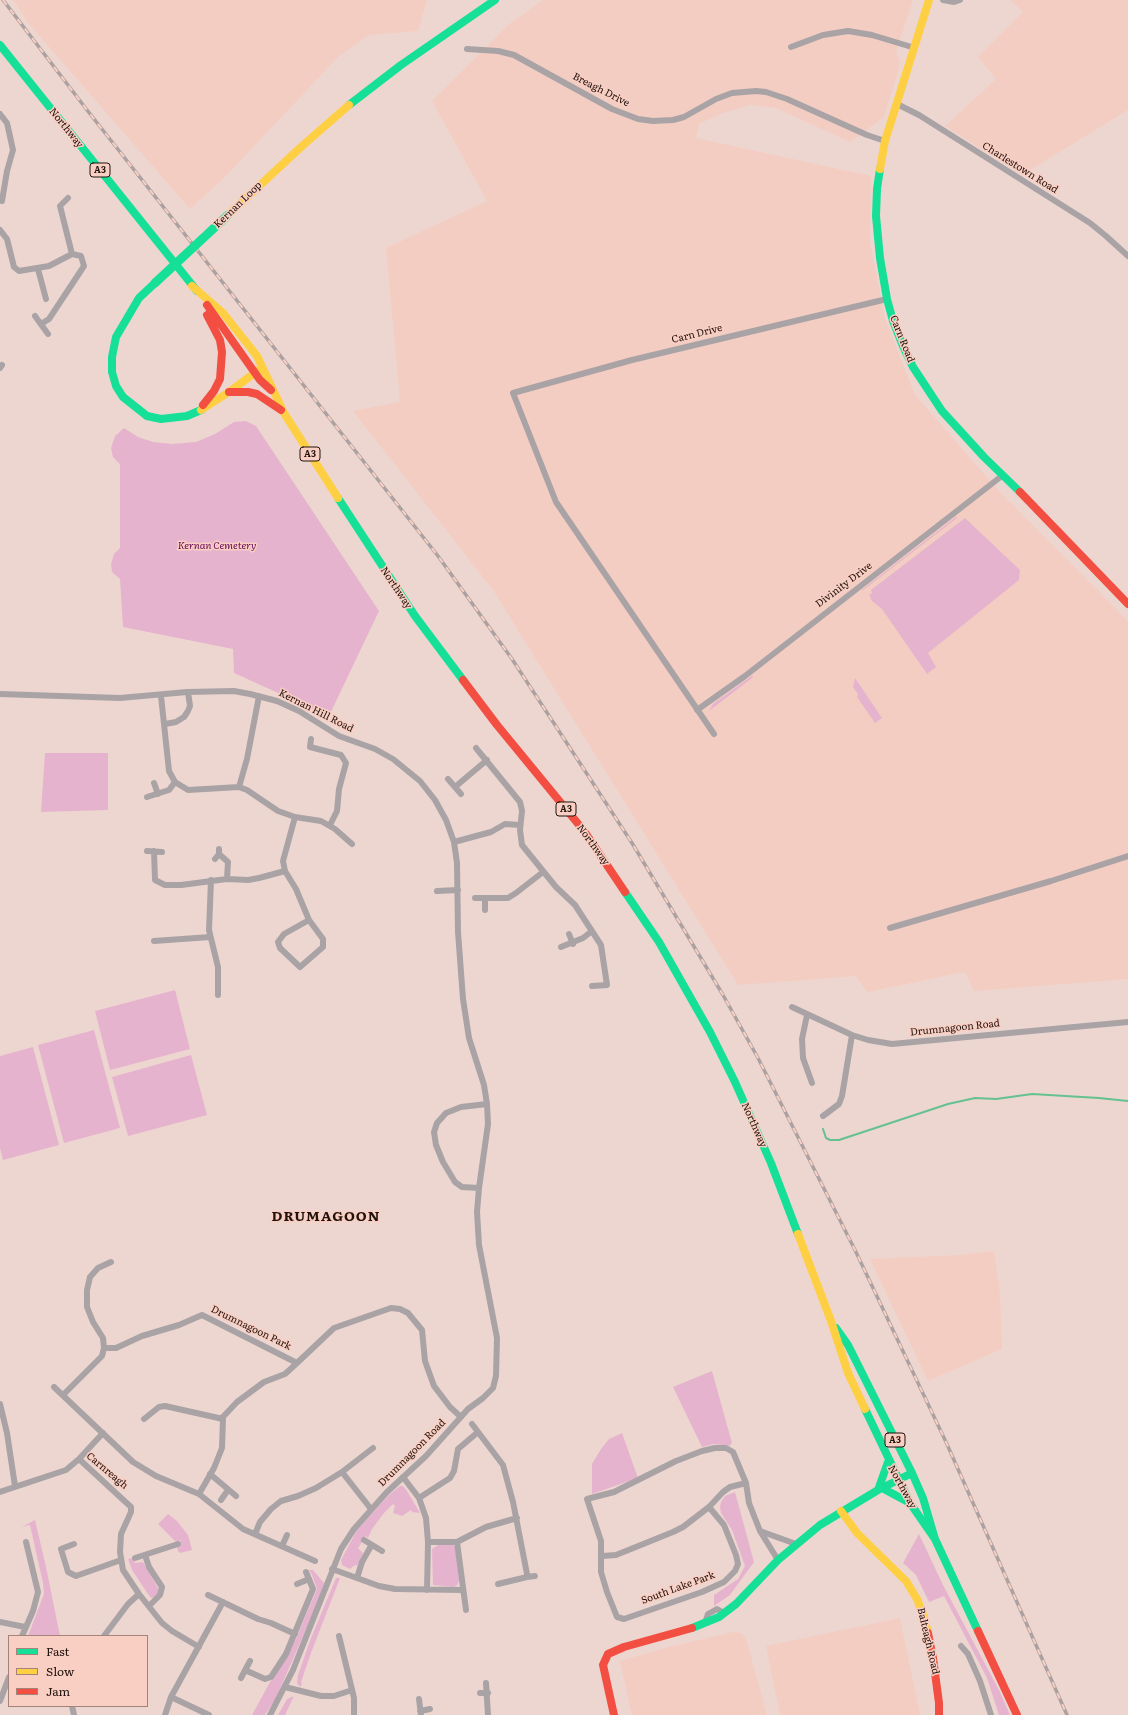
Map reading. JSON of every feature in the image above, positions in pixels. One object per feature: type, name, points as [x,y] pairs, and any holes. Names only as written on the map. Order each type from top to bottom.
[{"type":"main road","name":"Kernan Loop","points":[[259,370],[229,392],[199,411],[187,416],[161,418],[147,416],[123,398],[116,386],[112,372],[112,357],[116,337],[139,298],[301,147],[349,105],[435,40],[494,0]]},
{"type":"main road","name":"Carn Road","points":[[930,0],[885,141],[880,169],[876,216],[880,258],[887,299],[893,321],[903,346],[924,384],[942,411],[984,457],[1128,604]]},
{"type":"main road","name":"Northway","points":[[0,45],[259,370],[260,380],[272,390],[284,413],[374,555],[415,616],[497,725],[584,831],[659,942],[710,1032],[771,1162],[831,1321],[848,1373],[888,1462],[905,1477],[923,1498],[935,1539],[1017,1715]]},
{"type":"main road","name":"Northway","points":[[192,286],[210,302],[259,370]]},
{"type":"main road","name":"A3","points":[[192,286],[220,340],[222,352],[220,379],[214,391],[199,411]]},
{"type":"main road","points":[[229,392],[248,392],[257,394],[284,413]]},
{"type":"main road","name":"Northway","points":[[831,1321],[848,1345],[905,1477],[910,1503],[935,1539]]},
{"type":"main road","points":[[880,1489],[888,1462]]},
{"type":"main road","points":[[614,1715],[602,1665],[608,1654],[624,1647],[705,1623],[724,1613],[736,1604],[778,1560],[820,1525],[841,1511],[905,1477]]},
{"type":"main road","points":[[880,1489],[910,1503]]},
{"type":"main road","name":"Balteagh Road","points":[[841,1511],[857,1533],[906,1581],[918,1599],[923,1613],[933,1658],[939,1703],[939,1715]]},
{"type":"main road","name":"Balteagh Road","points":[[939,1703],[944,1715]]},
{"type":"street","points":[[944,0],[954,2],[960,0]]},
{"type":"street","points":[[791,47],[823,35],[848,32],[872,35],[915,48]]},
{"type":"street","name":"Breagh Drive","points":[[466,48],[498,51],[514,55],[612,109],[638,119],[653,121],[673,120],[684,117],[716,99],[732,94],[756,91],[766,92],[787,99],[867,135],[885,141]]},
{"type":"street","name":"Charlestown Road","points":[[897,104],[919,115],[1090,223],[1128,256]]},
{"type":"street","points":[[0,114],[7,123],[13,150],[7,171],[2,201]]},
{"type":"street","points":[[68,198],[60,206],[72,254]]},
{"type":"street","points":[[0,230],[7,239],[14,267],[19,271],[49,266],[72,254],[82,256],[84,266],[49,319],[42,324]]},
{"type":"street","points":[[38,269],[46,298]]},
{"type":"street","name":"Carn Drive","points":[[697,710],[556,502],[513,393],[632,360],[887,299]]},
{"type":"street","points":[[35,316],[48,334]]},
{"type":"street","name":"Divinity Drive","points":[[697,710],[745,676],[1003,475]]},
{"type":"street","name":"Kernan Hill Road","points":[[0,694],[120,698],[161,696],[188,692],[234,691],[259,696],[277,701],[299,711],[339,736],[375,749],[393,759],[420,780],[435,800],[446,820],[454,842],[457,863],[461,972],[466,1018],[469,1038],[484,1085],[487,1104],[488,1124],[481,1170]]},
{"type":"street","points":[[165,724],[176,722],[184,717],[190,706],[188,692]]},
{"type":"street","points":[[161,696],[169,771],[176,782],[188,790],[239,787],[248,790],[278,811],[295,817],[321,821],[330,826],[352,844]]},
{"type":"street","points":[[239,787],[259,696]]},
{"type":"street","points":[[697,710],[714,734]]},
{"type":"street","points":[[311,739],[310,747],[341,755],[346,763],[339,789],[337,811],[330,826]]},
{"type":"street","points":[[476,748],[488,760],[520,802],[522,810],[520,825],[522,845],[543,872],[575,905],[601,945],[607,985],[592,986]]},
{"type":"street","points":[[455,788],[488,760]]},
{"type":"street","points":[[448,779],[461,794]]},
{"type":"street","points":[[147,797],[169,790],[176,782]]},
{"type":"street","points":[[154,783],[158,794]]},
{"type":"street","points":[[295,817],[283,861],[285,870],[296,889],[309,920],[323,939],[323,947],[300,967],[280,948],[278,942],[284,934],[309,920]]},
{"type":"street","points":[[454,842],[491,832],[505,824],[520,825]]},
{"type":"street","points":[[147,851],[162,852]]},
{"type":"street","points":[[154,851],[155,880],[156,882],[165,885],[181,885],[227,879],[248,880],[285,870]]},
{"type":"street","points":[[218,854],[228,862],[227,879]]},
{"type":"street","points":[[890,928],[1051,881],[1128,856]]},
{"type":"street","points":[[475,898],[508,898],[516,894],[543,872]]},
{"type":"street","points":[[211,880],[210,937],[218,967],[218,995]]},
{"type":"street","points":[[438,891],[458,890]]},
{"type":"street","points":[[485,899],[485,910]]},
{"type":"street","points":[[562,947],[573,944],[592,931]]},
{"type":"street","points":[[569,934],[573,944]]},
{"type":"street","points":[[154,941],[210,937]]},
{"type":"street","points":[[163,941],[163,948]]},
{"type":"street","name":"Drumnagoon Road","points":[[792,1007],[852,1035],[881,1043],[908,1044],[1128,1022]]},
{"type":"street","points":[[807,1015],[802,1039],[803,1058],[812,1083]]},
{"type":"street","points":[[823,1116],[839,1104],[842,1096],[852,1035]]},
{"type":"street","points":[[479,1188],[462,1187],[455,1182],[443,1162],[436,1145],[434,1132],[437,1123],[446,1113],[461,1107],[487,1104]]},
{"type":"street","name":"Drumnagoon Road","points":[[270,1715],[285,1688],[320,1603],[332,1569],[341,1549],[354,1528],[403,1477],[426,1456],[474,1403],[483,1398],[493,1388],[497,1370],[497,1338],[479,1245],[477,1212],[481,1170]]},
{"type":"street","points":[[63,1395],[102,1356],[104,1338],[93,1322],[87,1307],[87,1290],[90,1277],[94,1272],[98,1268],[112,1262]]},
{"type":"street","name":"Drumnagoon Park","points":[[221,1419],[237,1402],[264,1382],[285,1374],[334,1328],[391,1308],[400,1309],[408,1313],[422,1330],[425,1361],[434,1386],[450,1408],[461,1417]]},
{"type":"street","name":"Drumnagoon Park","points":[[104,1348],[116,1348],[142,1336],[179,1325],[202,1315],[298,1363]]},
{"type":"street","points":[[54,1386],[133,1462],[156,1476],[199,1494],[243,1529],[315,1561]]},
{"type":"street","points":[[0,1404],[7,1434],[15,1486]]},
{"type":"street","points":[[144,1419],[159,1407],[165,1406],[223,1419],[222,1448],[199,1494]]},
{"type":"street","points":[[472,1424],[503,1465],[517,1518],[527,1577]]},
{"type":"street","points":[[419,1498],[450,1478],[454,1471],[458,1449],[478,1432]]},
{"type":"street","points":[[79,1459],[103,1433]]},
{"type":"street","points":[[255,1534],[271,1509],[281,1501],[298,1496],[316,1488],[342,1472],[373,1448]]},
{"type":"street","name":"South Lake Park","points":[[709,1508],[724,1525],[736,1555],[738,1564],[735,1571],[724,1582],[702,1592],[624,1619],[617,1617],[601,1572],[601,1541],[587,1499],[614,1492],[676,1461],[715,1448],[726,1448],[733,1452],[746,1483],[749,1503],[760,1532],[778,1560]]},
{"type":"street","name":"Carnreagh","points":[[0,1492],[66,1470],[79,1459],[132,1507],[121,1534],[120,1552],[124,1570],[139,1594],[162,1623],[172,1631],[199,1647]]},
{"type":"street","points":[[342,1472],[371,1509]]},
{"type":"street","points":[[210,1474],[236,1496]]},
{"type":"street","points":[[403,1477],[419,1498],[426,1518],[428,1542],[427,1590]]},
{"type":"street","points":[[602,1556],[616,1555],[683,1527],[709,1508],[723,1492],[730,1487],[746,1483]]},
{"type":"street","points":[[221,1500],[228,1490]]},
{"type":"street","points":[[428,1542],[457,1542],[486,1528],[517,1518]]},
{"type":"street","points":[[760,1532],[796,1544]]},
{"type":"street","points":[[282,1546],[287,1535]]},
{"type":"street","points":[[364,1540],[371,1546],[382,1551]]},
{"type":"street","points":[[22,1635],[33,1612],[38,1592],[26,1542]]},
{"type":"street","points":[[457,1542],[466,1610]]},
{"type":"street","points":[[74,1544],[61,1548],[68,1572],[76,1576],[121,1560]]},
{"type":"street","points":[[135,1558],[178,1544]]},
{"type":"street","points":[[357,1578],[362,1562],[371,1546]]},
{"type":"street","points":[[145,1555],[149,1567],[162,1587],[160,1595],[149,1606]]},
{"type":"street","points":[[332,1569],[380,1586],[395,1589],[463,1590]]},
{"type":"street","points":[[245,1670],[265,1679],[271,1677],[286,1654],[313,1589],[306,1572]]},
{"type":"street","points":[[498,1584],[536,1576]]},
{"type":"street","points":[[297,1584],[309,1579]]},
{"type":"street","points":[[105,1635],[128,1604],[139,1594]]},
{"type":"street","points":[[208,1595],[295,1634]]},
{"type":"street","points":[[165,1715],[172,1697],[223,1602]]},
{"type":"street","points":[[0,1622],[25,1627]]},
{"type":"street","points":[[339,1636],[354,1698],[354,1715]]},
{"type":"street","points":[[961,1646],[968,1654],[980,1681],[991,1715]]},
{"type":"street","points":[[241,1678],[250,1661]]},
{"type":"street","points":[[0,1702],[2,1692],[8,1679]]},
{"type":"street","points":[[486,1683],[488,1693],[488,1715]]},
{"type":"street","points":[[285,1688],[321,1696],[334,1696],[352,1690]]},
{"type":"street","points":[[480,1693],[488,1693]]},
{"type":"street","points":[[172,1697],[209,1715]]},
{"type":"street","points":[[419,1699],[421,1713],[430,1709]]},
{"type":"shaded area","points":[[13,0],[427,0],[418,31],[369,35],[339,56],[224,178],[190,209],[30,25]]},
{"type":"shaded area","points":[[543,0],[913,0],[896,52],[900,61],[898,72],[884,117],[850,142],[776,108],[750,105],[723,113],[699,124],[696,138],[871,176],[870,242],[885,318],[915,395],[998,490],[1128,621],[1128,979],[974,991],[965,972],[867,992],[856,976],[738,985],[493,590],[353,411],[400,402],[386,248],[487,201],[432,101],[508,25]]},
{"type":"shaded area","points":[[1010,0],[1128,0],[1128,110],[1022,175],[945,126],[996,79],[978,57],[1023,12]]},
{"type":"shaded area","points":[[994,1251],[1000,1294],[1002,1349],[928,1381],[870,1259],[961,1255]]},
{"type":"shaded area","points":[[900,1618],[920,1715],[780,1715],[766,1646]]},
{"type":"shaded area","points":[[733,1632],[741,1633],[746,1638],[767,1715],[632,1715],[620,1661],[665,1648]]},
{"type":"green space","name":"Kernan Cemetery","points":[[246,421],[256,426],[379,611],[329,716],[234,673],[233,649],[123,627],[120,579],[112,572],[111,564],[114,554],[120,548],[120,464],[113,457],[111,448],[115,436],[124,428],[138,437],[153,442],[172,444],[196,442],[215,434],[234,422]]},
{"type":"green space","points":[[956,517],[957,518],[862,591],[863,589]]},
{"type":"green space","points":[[965,518],[1020,570],[1019,580],[928,653],[936,667],[927,674],[882,609],[872,601],[869,595],[872,593],[871,590]]},
{"type":"green space","points":[[753,675],[752,678],[709,711],[713,704]]},
{"type":"green space","points":[[855,678],[882,718],[875,723],[857,697],[858,694],[853,687]]},
{"type":"green space","points":[[45,753],[108,753],[108,810],[41,812]]},
{"type":"green space","points":[[175,990],[190,1049],[110,1070],[95,1011]]},
{"type":"green space","points":[[94,1030],[120,1128],[64,1143],[38,1045]]},
{"type":"green space","points":[[33,1047],[59,1145],[3,1160],[0,1148],[0,1056]]},
{"type":"green space","points":[[191,1055],[207,1115],[128,1136],[112,1077]]},
{"type":"green space","points":[[712,1371],[732,1443],[729,1446],[714,1444],[702,1447],[673,1387]]},
{"type":"green space","points":[[622,1433],[638,1478],[592,1494],[592,1464],[609,1439]]},
{"type":"green space","points":[[400,1486],[403,1486],[407,1491],[420,1513],[412,1512],[411,1510],[402,1516],[393,1513],[395,1506],[393,1504],[372,1529],[368,1538],[366,1536],[358,1548],[363,1553],[357,1566],[355,1565],[350,1569],[342,1565],[341,1560],[357,1530],[389,1495]]},
{"type":"green space","points":[[735,1492],[754,1562],[730,1595],[714,1606],[714,1595],[738,1579],[745,1566],[732,1530],[721,1513],[720,1507],[725,1496]]},
{"type":"green space","points":[[168,1514],[177,1521],[188,1535],[192,1550],[180,1553],[177,1547],[181,1540],[176,1542],[158,1524]]},
{"type":"green space","points":[[35,1520],[60,1635],[28,1635],[44,1594],[43,1583],[30,1525],[22,1527]]},
{"type":"green space","points":[[919,1534],[943,1585],[999,1690],[1010,1715],[999,1715],[987,1678],[944,1596],[929,1602],[916,1575],[903,1563]]},
{"type":"green space","points":[[438,1545],[453,1545],[456,1548],[459,1581],[454,1587],[433,1585],[432,1549]]},
{"type":"green space","points":[[133,1558],[135,1563],[143,1562],[159,1590],[158,1595],[152,1598],[150,1597],[132,1570],[128,1559]]},
{"type":"green space","points":[[309,1570],[313,1570],[324,1583],[319,1600],[275,1700],[265,1715],[252,1715],[295,1641],[317,1589]]},
{"type":"green space","points":[[336,1578],[340,1578],[311,1653],[300,1687],[297,1683],[298,1675],[311,1638]]},
{"type":"green space","points":[[294,1696],[285,1715],[278,1715],[287,1699]]},
{"type":"waterway","points":[[823,1129],[826,1138],[830,1140],[839,1140],[948,1104],[975,1098],[996,1099],[1032,1094],[1128,1101]]},
{"type":"railway","points":[[3,0],[87,110],[438,556],[512,659],[632,843],[723,995],[758,1058],[855,1250],[946,1442],[1067,1715]]},
{"type":"traffic: fast","points":[[349,105],[401,65],[495,0]]},
{"type":"traffic: fast","points":[[0,45],[197,291]]},
{"type":"traffic: fast","points":[[880,169],[877,189],[876,216],[880,258],[887,299],[893,321],[903,346],[913,367],[942,411],[984,457],[1020,492]]},
{"type":"traffic: fast","points":[[155,283],[228,215]]},
{"type":"traffic: fast","points":[[155,283],[139,298],[116,337],[112,357],[112,372],[116,386],[123,397],[147,416],[161,419],[187,416],[201,410]]},
{"type":"traffic: fast","points":[[338,498],[415,616],[463,680]]},
{"type":"traffic: fast","points":[[625,892],[659,942],[710,1032],[735,1082],[771,1163],[798,1234]]},
{"type":"traffic: fast","points":[[836,1328],[848,1345],[912,1473],[923,1498],[935,1539],[978,1631]]},
{"type":"traffic: fast","points":[[865,1409],[910,1503],[935,1539]]},
{"type":"traffic: fast","points":[[878,1490],[888,1462]]},
{"type":"traffic: fast","points":[[692,1628],[719,1617],[736,1604],[778,1560],[820,1525],[878,1490],[912,1473]]},
{"type":"traffic: fast","points":[[882,1488],[910,1503]]},
{"type":"traffic: slow","points":[[880,169],[885,141],[929,0]]},
{"type":"traffic: slow","points":[[228,215],[301,147],[349,105]]},
{"type":"traffic: slow","points":[[192,286],[223,313],[257,356],[284,413],[338,498]]},
{"type":"traffic: slow","points":[[201,410],[260,369]]},
{"type":"traffic: slow","points":[[798,1234],[831,1321],[848,1373],[865,1409]]},
{"type":"traffic: slow","points":[[841,1511],[857,1533],[906,1581],[917,1599],[928,1633]]},
{"type":"traffic: jam","points":[[207,305],[260,380],[271,390]]},
{"type":"traffic: jam","points":[[203,405],[214,391],[220,379],[222,352],[220,340],[207,315]]},
{"type":"traffic: jam","points":[[229,392],[248,392],[257,394],[281,410]]},
{"type":"traffic: jam","points":[[1020,492],[1128,604]]},
{"type":"traffic: jam","points":[[463,680],[497,725],[584,831],[625,892]]},
{"type":"traffic: jam","points":[[614,1715],[603,1665],[608,1654],[624,1647],[692,1628]]},
{"type":"traffic: jam","points":[[978,1631],[1017,1715]]},
{"type":"traffic: jam","points":[[928,1633],[933,1658],[939,1703],[939,1715]]},
{"type":"district","name":"DRUMAGOON","points":[[326,1217]]}]
